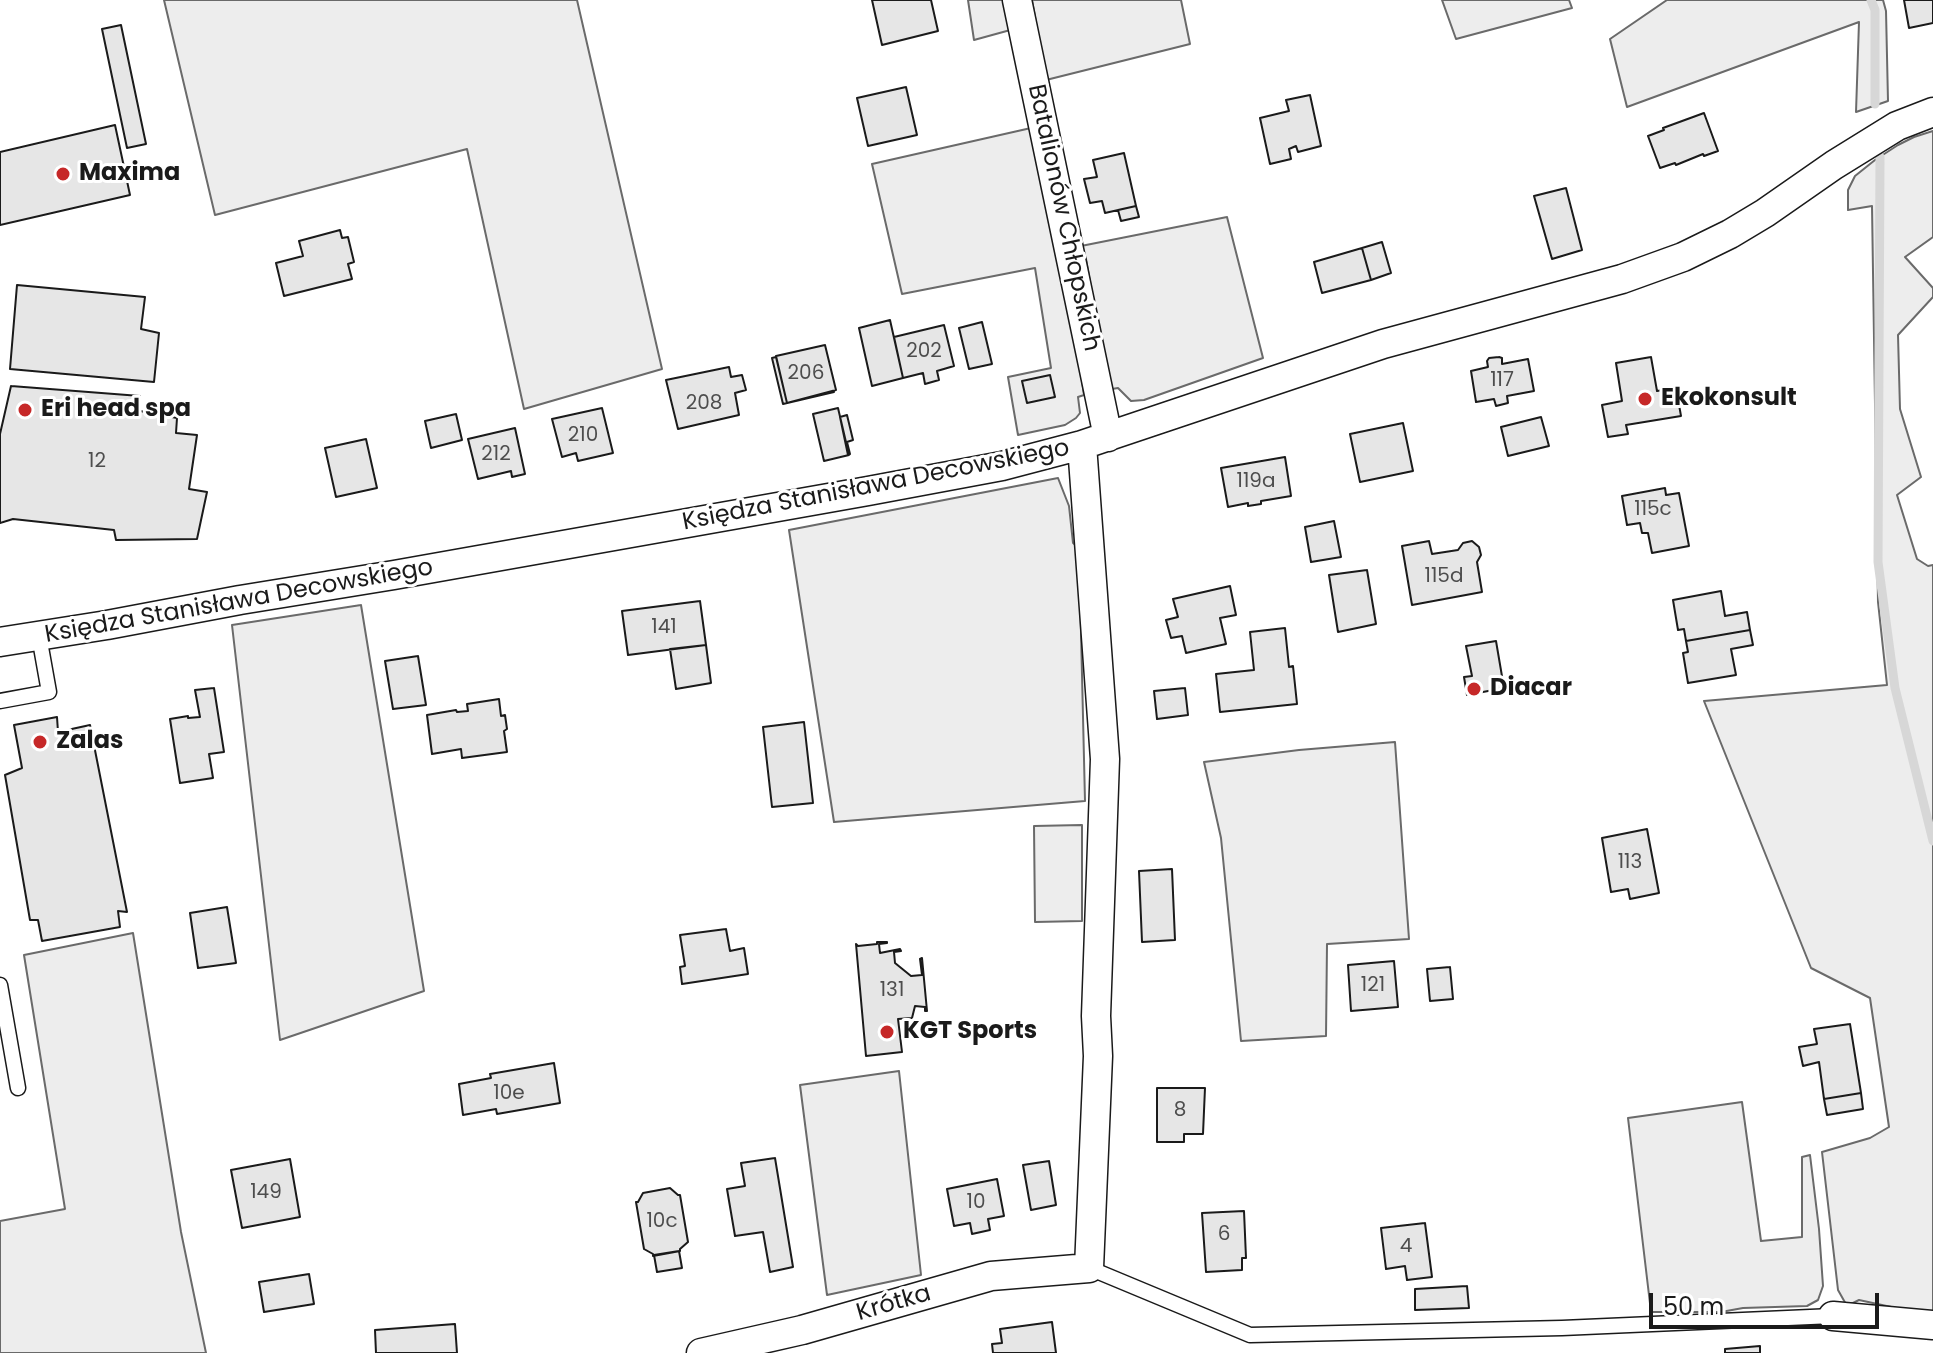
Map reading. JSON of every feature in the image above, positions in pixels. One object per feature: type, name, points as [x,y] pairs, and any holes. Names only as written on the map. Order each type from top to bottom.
[{"type":"street","name":"Batalionów Chłopskich","points":[[1017,0],[1095,441],[1105,759],[1089,1268]]},
{"type":"street","name":"Księdza Stanisława Decowskiego","points":[[0,642],[868,491],[1002,466],[1095,441],[1383,344],[1622,279],[1683,257],[1765,213],[1897,126],[1933,112]]},
{"type":"street","name":"Krótka","points":[[701,1353],[802,1330],[991,1276],[1089,1268]]},
{"type":"street","points":[[1833,1316],[1933,1325]]},
{"type":"lane","points":[[0,701],[49,692],[39,636]]},
{"type":"lane","points":[[0,985],[18,1088]]},
{"type":"lane","points":[[1089,1268],[1250,1335],[1562,1328],[1833,1316]]},
{"type":"shaded area","points":[[164,0],[577,0],[662,369],[524,409],[467,149],[215,215]]},
{"type":"shaded area","points":[[968,0],[1010,0],[1014,29],[974,40]]},
{"type":"shaded area","points":[[1032,0],[1181,0],[1190,44],[1046,80]]},
{"type":"shaded area","points":[[1442,0],[1569,0],[1572,8],[1456,39]]},
{"type":"shaded area","points":[[1667,0],[1883,0],[1886,11],[1888,101],[1856,112],[1859,22],[1627,107],[1610,39]]},
{"type":"shaded area","points":[[1031,128],[1072,307],[1084,395],[1078,397],[1080,413],[1065,425],[1018,435],[1008,377],[1051,368],[1035,268],[902,294],[872,164]]},
{"type":"shaded area","points":[[1933,131],[1933,237],[1905,257],[1933,288],[1933,297],[1898,335],[1900,409],[1921,477],[1897,495],[1917,559],[1928,566],[1933,565],[1933,1316],[1859,1300],[1847,1306],[1838,1290],[1822,1152],[1870,1138],[1889,1127],[1870,998],[1811,968],[1704,701],[1887,685],[1878,602],[1872,206],[1848,210],[1848,190],[1855,176],[1875,160],[1914,137]]},
{"type":"shaded area","points":[[1227,217],[1263,358],[1144,400],[1131,401],[1118,388],[1112,389],[1081,246]]},
{"type":"shaded area","points":[[1058,478],[1069,506],[1073,543],[1079,548],[1085,801],[834,822],[789,530]]},
{"type":"shaded area","points":[[361,605],[424,991],[280,1040],[232,625]]},
{"type":"shaded area","points":[[1395,742],[1409,939],[1327,944],[1326,1036],[1241,1041],[1221,838],[1204,762]]},
{"type":"shaded area","points":[[1082,825],[1082,921],[1035,922],[1034,826]]},
{"type":"shaded area","points":[[133,933],[181,1232],[206,1353],[0,1353],[0,1221],[65,1209],[24,955]]},
{"type":"shaded area","points":[[899,1071],[921,1275],[827,1295],[800,1085]]},
{"type":"shaded area","points":[[1742,1102],[1761,1241],[1802,1237],[1802,1157],[1810,1155],[1823,1286],[1818,1300],[1807,1306],[1743,1308],[1721,1312],[1651,1312],[1628,1118]]},
{"type":"building","points":[[872,0],[931,0],[938,31],[882,45]]},
{"type":"building","points":[[1904,0],[1933,0],[1933,23],[1909,28]]},
{"type":"building","points":[[121,25],[146,144],[127,148],[102,29]]},
{"type":"building","points":[[906,87],[917,135],[868,146],[857,98]]},
{"type":"building","points":[[1310,95],[1321,146],[1298,152],[1296,146],[1289,149],[1291,159],[1270,164],[1260,118],[1289,111],[1286,100]]},
{"type":"building","points":[[1704,113],[1718,151],[1660,168],[1648,136]]},
{"type":"building","name":"Maxima","points":[[115,125],[130,195],[0,225],[0,152]]},
{"type":"building","points":[[1124,153],[1136,206],[1105,213],[1102,201],[1090,203],[1084,179],[1097,177],[1093,160]]},
{"type":"building","points":[[1566,188],[1582,250],[1552,259],[1534,196]]},
{"type":"building","points":[[1136,206],[1139,217],[1121,221],[1118,210]]},
{"type":"building","points":[[340,230],[342,238],[348,237],[354,262],[348,264],[352,279],[284,296],[276,263],[303,256],[299,241]]},
{"type":"building","points":[[1382,242],[1391,273],[1371,280],[1362,248]]},
{"type":"building","points":[[1362,248],[1371,280],[1322,293],[1314,262]]},
{"type":"building","points":[[17,285],[145,297],[141,329],[159,333],[154,382],[10,369]]},
{"type":"building","points":[[890,320],[903,378],[872,386],[859,328]]},
{"type":"building","points":[[982,322],[992,364],[969,369],[959,328]]},
{"type":"building","points":[[944,325],[954,366],[937,371],[939,380],[925,384],[923,373],[903,378],[894,337]]},
{"type":"building","points":[[825,345],[836,390],[787,403],[776,356]]},
{"type":"building","points":[[776,357],[787,403],[834,392],[783,404],[772,358]]},
{"type":"building","points":[[1499,357],[1502,364],[1528,359],[1534,391],[1507,396],[1508,403],[1496,406],[1494,399],[1476,402],[1471,371],[1488,367],[1489,358]]},
{"type":"building","points":[[1651,357],[1657,391],[1676,388],[1681,416],[1626,425],[1628,434],[1608,437],[1602,405],[1622,401],[1616,363]]},
{"type":"building","points":[[729,367],[731,377],[742,375],[746,390],[735,393],[739,415],[678,429],[666,380]]},
{"type":"building","points":[[1050,375],[1055,397],[1027,403],[1022,381]]},
{"type":"building","points":[[11,386],[140,396],[135,410],[177,418],[176,433],[197,435],[189,489],[207,492],[197,539],[116,540],[114,530],[13,519],[0,523],[0,434]]},
{"type":"building","points":[[602,408],[613,453],[578,461],[576,453],[562,457],[552,419]]},
{"type":"building","points":[[838,408],[849,455],[824,461],[813,414]]},
{"type":"building","points":[[456,414],[462,440],[431,448],[425,421]]},
{"type":"building","points":[[847,415],[853,440],[847,442],[848,455],[840,417]]},
{"type":"building","points":[[1541,417],[1549,446],[1508,456],[1501,427]]},
{"type":"building","points":[[1403,423],[1413,471],[1360,482],[1350,434]]},
{"type":"building","points":[[515,428],[525,474],[512,477],[511,471],[478,479],[468,439]]},
{"type":"building","points":[[366,439],[377,488],[336,497],[325,448]]},
{"type":"building","points":[[1285,457],[1291,496],[1261,501],[1261,504],[1228,507],[1221,468]]},
{"type":"building","points":[[1665,488],[1666,495],[1679,493],[1689,546],[1652,553],[1648,533],[1642,533],[1640,523],[1627,525],[1622,496]]},
{"type":"building","points":[[1334,521],[1341,557],[1311,562],[1305,527]]},
{"type":"building","points":[[1429,541],[1432,554],[1458,550],[1463,543],[1472,541],[1479,547],[1481,555],[1477,562],[1482,592],[1412,605],[1402,546]]},
{"type":"building","points":[[1367,570],[1376,624],[1338,632],[1329,575]]},
{"type":"building","points":[[1230,586],[1236,615],[1220,618],[1226,644],[1186,653],[1182,636],[1171,638],[1166,620],[1178,617],[1173,599]]},
{"type":"building","points":[[1721,591],[1725,616],[1747,612],[1750,630],[1686,641],[1684,629],[1678,630],[1673,600]]},
{"type":"building","points":[[700,601],[706,645],[628,655],[622,611]]},
{"type":"building","points":[[1285,628],[1297,704],[1220,712],[1216,674],[1254,670],[1250,632]]},
{"type":"building","points":[[1750,630],[1753,645],[1731,649],[1736,675],[1688,683],[1683,653],[1688,652],[1686,641]]},
{"type":"building","points":[[1496,641],[1504,688],[1467,695],[1464,677],[1472,676],[1466,646]]},
{"type":"building","points":[[706,645],[711,683],[676,689],[670,649]]},
{"type":"building","points":[[418,656],[426,705],[393,709],[385,661]]},
{"type":"building","points":[[214,688],[224,752],[209,754],[213,778],[180,783],[170,719],[200,717],[195,690]]},
{"type":"building","points":[[1185,688],[1188,715],[1157,719],[1154,691]]},
{"type":"building","points":[[499,699],[501,716],[505,715],[507,752],[462,758],[461,749],[432,754],[427,715],[468,711],[467,704]]},
{"type":"building","points":[[57,717],[58,732],[90,725],[127,912],[118,911],[120,927],[42,941],[38,920],[30,920],[5,775],[22,768],[14,725]]},
{"type":"building","points":[[804,722],[813,803],[772,807],[763,727]]},
{"type":"building","points":[[1647,829],[1659,893],[1630,899],[1628,889],[1611,892],[1602,838]]},
{"type":"building","points":[[1172,869],[1175,940],[1142,942],[1139,871]]},
{"type":"building","points":[[227,907],[236,963],[198,968],[190,913]]},
{"type":"building","points":[[726,929],[730,951],[744,948],[748,974],[682,984],[680,967],[685,966],[680,935]]},
{"type":"building","points":[[887,942],[879,944],[880,953],[900,949],[894,952],[895,963],[911,976],[922,975],[922,958],[927,1011],[925,1007],[915,1006],[912,1018],[898,1019],[902,1052],[866,1056],[856,944]]},
{"type":"building","points":[[1394,961],[1398,1007],[1351,1011],[1348,965]]},
{"type":"building","points":[[1450,967],[1453,999],[1430,1001],[1427,969]]},
{"type":"building","points":[[1850,1024],[1861,1093],[1824,1099],[1819,1062],[1803,1066],[1799,1047],[1817,1044],[1814,1029]]},
{"type":"building","points":[[554,1063],[560,1103],[497,1114],[496,1109],[463,1115],[459,1084],[491,1078],[490,1074]]},
{"type":"building","points":[[1157,1088],[1205,1088],[1203,1134],[1184,1134],[1184,1142],[1157,1142]]},
{"type":"building","points":[[1861,1093],[1863,1109],[1827,1115],[1824,1099]]},
{"type":"building","points":[[775,1158],[793,1267],[770,1272],[763,1232],[735,1236],[727,1189],[745,1186],[741,1163]]},
{"type":"building","points":[[290,1159],[300,1217],[242,1228],[231,1170]]},
{"type":"building","points":[[1049,1161],[1056,1205],[1031,1210],[1023,1165]]},
{"type":"building","points":[[997,1179],[1004,1216],[988,1219],[990,1230],[972,1234],[970,1223],[954,1226],[947,1189]]},
{"type":"building","points":[[670,1188],[680,1195],[688,1242],[680,1251],[653,1256],[644,1249],[636,1202],[643,1193]]},
{"type":"building","points":[[1244,1211],[1246,1258],[1242,1258],[1242,1270],[1206,1272],[1202,1213]]},
{"type":"building","points":[[1425,1223],[1432,1277],[1407,1280],[1405,1266],[1386,1269],[1381,1228]]},
{"type":"building","points":[[679,1251],[682,1268],[657,1272],[654,1255]]},
{"type":"building","points":[[309,1274],[314,1304],[264,1312],[259,1282]]},
{"type":"building","points":[[1467,1286],[1469,1308],[1415,1310],[1415,1289]]},
{"type":"building","points":[[1052,1322],[1056,1353],[993,1353],[992,1344],[1002,1343],[1000,1329]]},
{"type":"building","points":[[455,1324],[457,1353],[376,1353],[375,1330]]},
{"type":"building","points":[[1760,1346],[1760,1353],[1725,1353],[1725,1349]]},
{"type":"waterway","points":[[1871,0],[1875,10],[1875,104]]},
{"type":"waterway","points":[[1880,157],[1878,562],[1895,688],[1933,841]]},
{"type":"place","name":"Maxima","points":[[63,174]]},
{"type":"place","name":"Ekokonsult","points":[[1645,399]]},
{"type":"place","name":"Eri head spa","points":[[25,410]]},
{"type":"place","name":"Diacar","points":[[1474,689]]},
{"type":"place","name":"Zalas","points":[[40,742]]},
{"type":"place","name":"KGT Sports","points":[[887,1032]]}]
